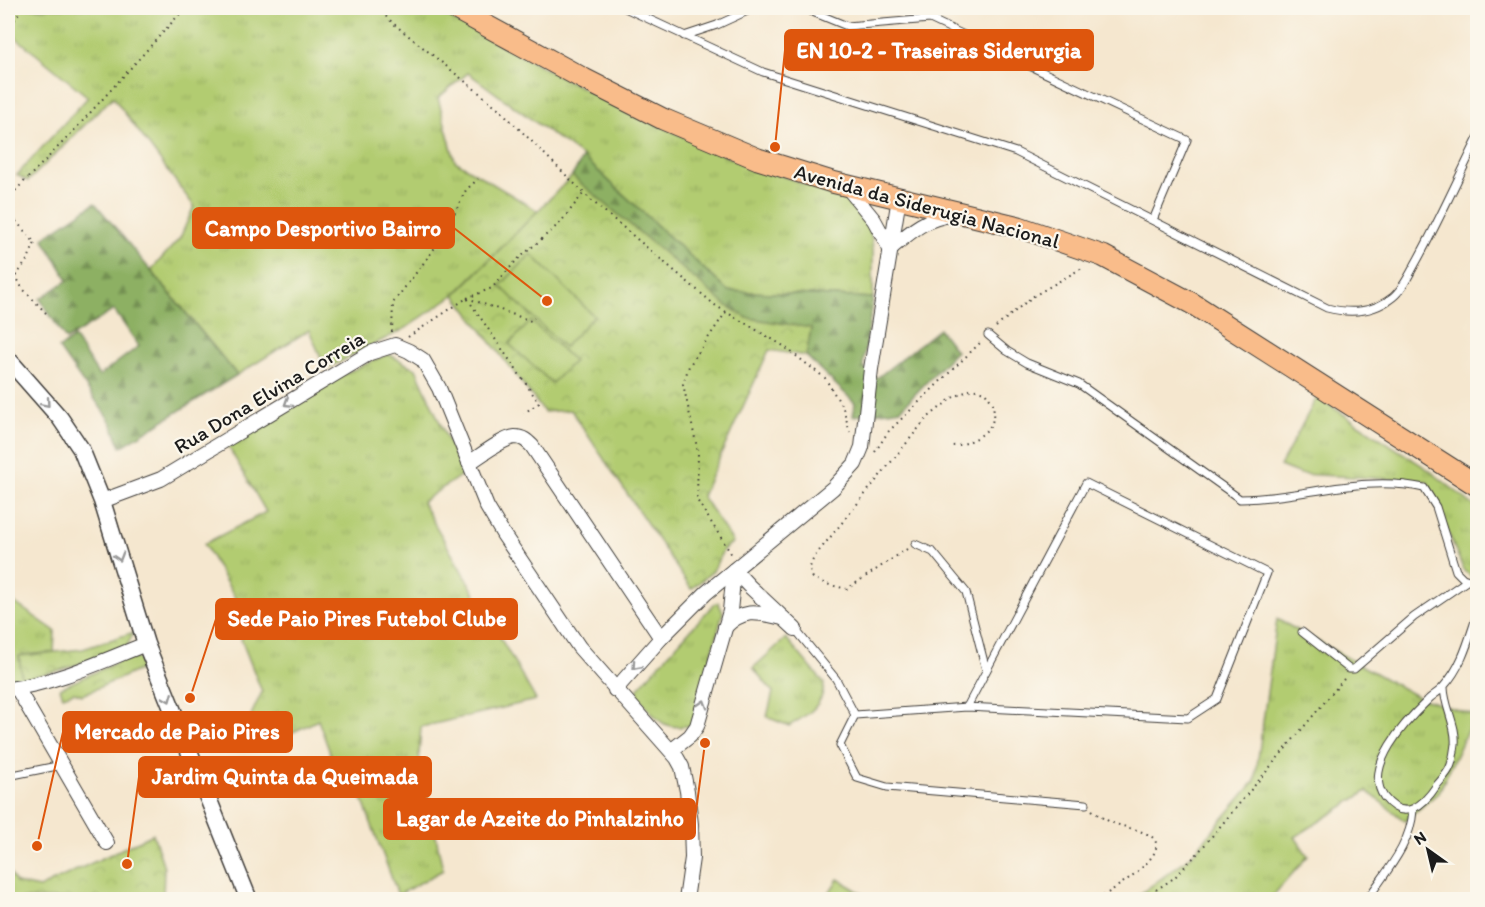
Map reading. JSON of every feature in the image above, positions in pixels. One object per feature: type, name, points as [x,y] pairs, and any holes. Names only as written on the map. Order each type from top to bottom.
[{"type":"main road","name":"Avenida da Siderugia Nacional","points":[[454,8],[584,80],[663,119],[758,159],[845,185],[1019,227],[1103,256],[1194,304],[1478,486]]},
{"type":"street","points":[[845,185],[874,220],[890,249]]},
{"type":"street","points":[[615,690],[661,638],[706,593],[833,488],[855,464],[862,447],[871,369],[898,198]]},
{"type":"street","points":[[890,249],[918,226],[945,216],[965,214]]},
{"type":"street","name":"Rua Dona Elvina Correia","points":[[102,501],[161,479],[350,364],[394,340],[423,360],[432,374],[487,507],[579,647],[615,690],[672,750]]},
{"type":"street","points":[[8,359],[60,418],[81,449],[102,501],[146,644],[249,900]]},
{"type":"street","points":[[469,463],[508,439],[516,437],[526,440],[661,638]]},
{"type":"street","points":[[686,900],[692,858],[691,824],[682,767],[672,750],[690,736],[697,726],[725,627],[734,570]]},
{"type":"street","points":[[734,570],[795,629]]},
{"type":"street","points":[[706,593],[714,594],[730,605]]},
{"type":"street","points":[[725,627],[733,619],[755,612],[783,618]]},
{"type":"street","points":[[107,843],[62,765],[12,689],[62,676],[146,644]]},
{"type":"lane","points":[[626,8],[763,72],[1016,152],[1327,308],[1344,312],[1362,312],[1379,306],[1394,296],[1407,280],[1478,138]]},
{"type":"lane","points":[[684,36],[717,25],[754,8]]},
{"type":"lane","points":[[803,8],[847,26],[930,19],[1186,140],[1153,220]]},
{"type":"lane","points":[[988,335],[1007,351],[1028,363],[1079,384],[1240,499],[1256,499],[1346,485],[1409,485],[1424,488],[1436,507],[1456,571],[1468,580],[1478,583]]},
{"type":"lane","points":[[855,715],[967,707],[1188,718],[1217,699],[1267,573],[1086,483],[967,707]]},
{"type":"lane","points":[[915,544],[933,552],[966,592],[986,670]]},
{"type":"lane","points":[[1302,632],[1351,670],[1414,617],[1468,580]]},
{"type":"lane","points":[[1444,687],[1444,697],[1455,742],[1450,767],[1423,803],[1413,810],[1405,811],[1388,801],[1381,792],[1377,775],[1383,756],[1403,728],[1427,701],[1444,687],[1463,658],[1478,612]]},
{"type":"lane","points":[[795,629],[836,679],[855,715]]},
{"type":"lane","points":[[855,715],[840,745],[856,778],[887,787],[1086,804]]},
{"type":"lane","points":[[8,776],[62,765]]},
{"type":"lane","points":[[1371,894],[1407,840],[1413,810]]},
{"type":"path","points":[[8,30],[21,8]]},
{"type":"path","points":[[8,207],[14,192],[70,135],[185,8]]},
{"type":"path","points":[[378,8],[394,24],[498,108],[584,193],[716,306],[782,345],[825,378],[843,408],[858,458]]},
{"type":"path","points":[[478,179],[466,190],[432,252],[393,303],[391,325],[394,340],[467,298],[492,288],[516,261],[560,223],[584,193]]},
{"type":"path","points":[[8,212],[35,243],[28,260],[16,276],[22,288],[47,314]]},
{"type":"path","points":[[874,455],[888,432],[988,335],[1032,297],[1103,256]]},
{"type":"path","points":[[467,298],[531,321],[534,318]]},
{"type":"path","points":[[467,298],[539,403],[524,413]]},
{"type":"path","points":[[726,312],[690,366],[683,384],[698,452],[697,500],[732,552],[734,570]]},
{"type":"path","points":[[915,544],[846,589],[813,578],[810,571],[815,556],[926,419],[952,398],[972,389],[985,393],[994,405],[991,424],[976,438],[951,447]]},
{"type":"path","points":[[1141,900],[1174,878],[1197,854],[1351,670]]},
{"type":"path","points":[[1086,804],[1106,821],[1152,837],[1155,844],[1154,855],[1144,866],[1096,900]]},
{"type":"path","points":[[1336,900],[1360,894],[1371,894]]},
{"type":"green space","points":[[9,8],[431,8],[590,92],[725,156],[853,201],[869,222],[873,248],[873,298],[728,291],[583,157],[468,73],[438,98],[455,161],[538,211],[455,294],[406,328],[326,369],[309,330],[237,375],[151,270],[180,238],[194,206],[113,97],[28,181],[17,175],[88,97],[8,31]]},
{"type":"green space","points":[[583,157],[728,291],[873,298],[863,366],[877,378],[939,329],[956,351],[901,409],[853,416],[855,403],[806,356],[811,328],[747,318],[727,306],[572,176]]},
{"type":"green space","points":[[572,176],[727,306],[747,318],[811,328],[806,356],[769,350],[702,496],[733,542],[723,550],[713,571],[691,589],[571,410],[544,412],[455,295]]},
{"type":"green space","points":[[95,203],[237,375],[121,447],[111,422],[59,349],[74,337],[99,376],[139,346],[114,310],[66,340],[40,299],[68,280],[43,238]]},
{"type":"green space","points":[[531,254],[594,316],[564,347],[500,286]]},
{"type":"green space","points":[[531,321],[574,361],[552,383],[509,344]]},
{"type":"green space","points":[[388,354],[416,369],[463,474],[422,502],[536,700],[421,727],[419,755],[443,870],[398,895],[355,780],[339,777],[318,720],[261,748],[251,715],[262,692],[241,639],[251,625],[204,544],[266,512],[228,446],[342,375]]},
{"type":"green space","points":[[1317,397],[1429,470],[1477,508],[1477,577],[1474,578],[1464,571],[1427,481],[1300,474],[1280,466]]},
{"type":"green space","points":[[8,598],[55,631],[54,652],[19,656],[22,679],[8,680]]},
{"type":"green space","points":[[718,602],[723,612],[693,725],[682,727],[666,725],[637,695],[638,688]]},
{"type":"green space","points":[[1277,619],[1420,698],[1474,715],[1477,709],[1477,717],[1474,716],[1439,792],[1405,821],[1367,791],[1295,837],[1308,856],[1270,899],[1132,900],[1190,857],[1255,781]]},
{"type":"green space","points":[[134,632],[126,648],[61,670],[22,679],[19,656],[83,649]]},
{"type":"green space","points":[[786,638],[824,683],[818,704],[808,714],[789,726],[767,717],[773,692],[753,668]]},
{"type":"green space","points":[[137,658],[148,666],[82,695],[74,692],[63,696],[60,688],[122,660]]},
{"type":"green space","points":[[153,834],[164,867],[163,899],[8,899],[8,870],[16,883],[39,888]]},
{"type":"green space","points":[[838,879],[871,899],[825,899]]},
{"type":"place","name":"EN 10-2 - Traseiras Siderurgia","points":[[775,147]]},
{"type":"place","name":"Campo Desportivo Bairro","points":[[547,301]]},
{"type":"place","name":"Sede Paio Pires Futebol Clube","points":[[190,698]]},
{"type":"place","name":"Lagar de Azeite do Pinhalzinho","points":[[705,743]]},
{"type":"place","name":"Mercado de Paio Pires","points":[[37,846]]},
{"type":"place","name":"Jardim Quinta da Queimada","points":[[127,864]]}]
